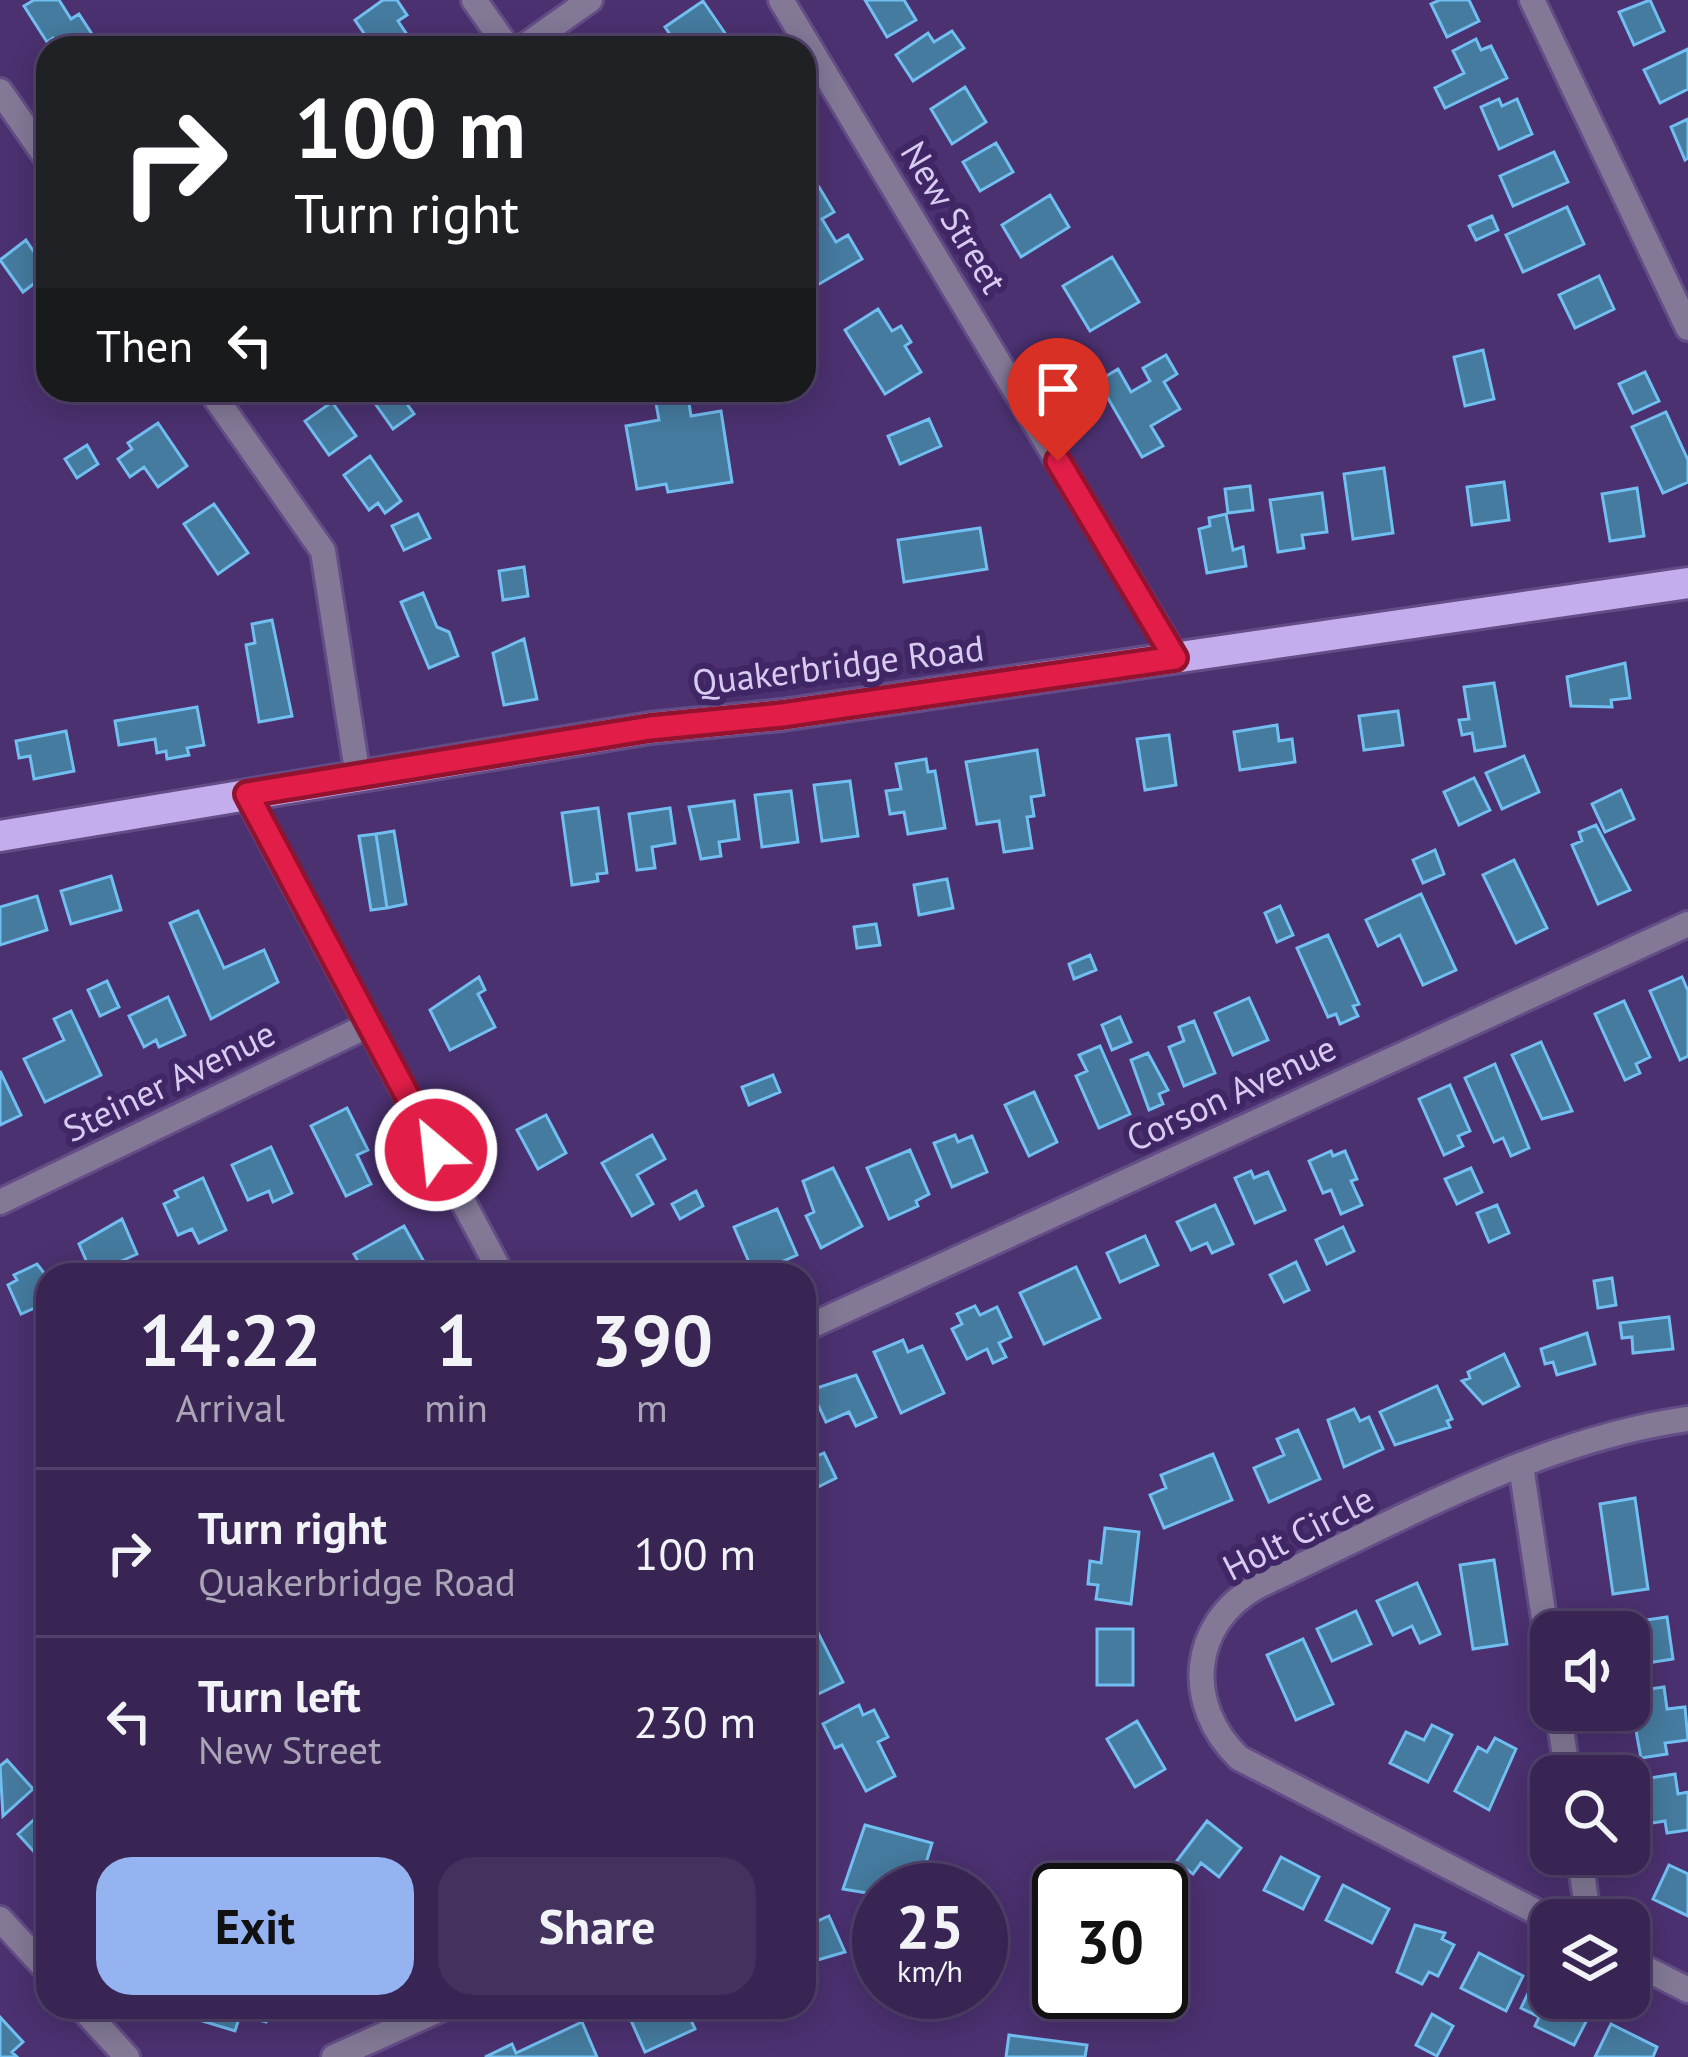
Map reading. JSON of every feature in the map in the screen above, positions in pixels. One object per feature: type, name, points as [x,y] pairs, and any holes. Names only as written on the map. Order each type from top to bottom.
[{"type":"main road","name":"Quakerbridge Road","points":[[0,836],[650,728],[782,715],[1688,583]]},
{"type":"street","points":[[475,0],[500,36]]},
{"type":"street","points":[[539,36],[590,0]]},
{"type":"street","name":"New Street","points":[[781,0],[803,36]]},
{"type":"street","points":[[1532,0],[1688,328]]},
{"type":"street","name":"New Street","points":[[816,58],[1175,658]]},
{"type":"street","points":[[0,91],[36,143]]},
{"type":"street","points":[[217,402],[323,551],[358,777]]},
{"type":"street","points":[[247,794],[496,1263]]},
{"type":"street","name":"Corson Avenue","points":[[816,1324],[1688,924]]},
{"type":"street","name":"Steiner Avenue","points":[[0,1202],[370,1025]]},
{"type":"street","name":"Holt Circle","points":[[1530,1909],[1239,1757],[1214,1730],[1200,1693],[1207,1638],[1243,1594],[1521,1466],[1580,1444],[1688,1419]]},
{"type":"street","points":[[1521,1466],[1543,1611]]},
{"type":"street","points":[[0,1919],[36,1958]]},
{"type":"street","points":[[1650,1971],[1688,1990]]},
{"type":"street","points":[[92,2019],[127,2057]]},
{"type":"street","points":[[334,2057],[418,2019]]},
{"type":"building","points":[[34,0],[59,0],[71,19],[79,14],[93,36],[43,36],[24,6]]},
{"type":"building","points":[[383,0],[397,0],[407,15],[398,21],[408,36],[366,36],[355,20]]},
{"type":"building","points":[[865,0],[904,0],[916,20],[887,37]]},
{"type":"building","points":[[1469,0],[1479,21],[1447,37],[1431,4]]},
{"type":"building","points":[[1650,0],[1664,31],[1634,45],[1619,12]]},
{"type":"building","points":[[703,1],[727,36],[671,36],[665,27]]},
{"type":"building","points":[[952,31],[964,48],[913,81],[896,55],[928,33],[934,42]]},
{"type":"building","points":[[1476,39],[1481,50],[1491,46],[1507,78],[1445,108],[1435,88],[1464,73],[1453,51]]},
{"type":"building","points":[[1688,49],[1688,89],[1660,103],[1644,70]]},
{"type":"building","points":[[965,87],[986,122],[952,144],[931,109]]},
{"type":"building","points":[[1499,99],[1502,106],[1517,99],[1532,134],[1499,149],[1481,107]]},
{"type":"building","points":[[1688,119],[1688,158],[1685,160],[1671,127]]},
{"type":"building","points":[[996,143],[1013,172],[980,191],[963,162]]},
{"type":"building","points":[[1554,152],[1568,182],[1513,206],[1500,176]]},
{"type":"building","points":[[816,189],[834,212],[822,219],[836,242],[848,235],[862,259],[816,286]]},
{"type":"building","points":[[1050,195],[1069,227],[1021,257],[1002,225]]},
{"type":"building","points":[[1567,207],[1584,244],[1523,272],[1506,235]]},
{"type":"building","points":[[1492,216],[1498,230],[1476,240],[1469,226]]},
{"type":"building","points":[[26,240],[36,255],[36,282],[23,292],[0,260]]},
{"type":"building","points":[[1112,257],[1139,302],[1090,331],[1063,286]]},
{"type":"building","points":[[1599,276],[1614,309],[1575,328],[1559,295]]},
{"type":"building","points":[[878,309],[892,331],[901,326],[911,342],[905,346],[921,372],[885,394],[845,330]]},
{"type":"building","points":[[1483,350],[1494,399],[1465,406],[1454,357]]},
{"type":"building","points":[[1166,355],[1177,374],[1164,382],[1180,409],[1151,426],[1163,446],[1142,457],[1098,381],[1118,369],[1131,392],[1150,381],[1143,368]]},
{"type":"building","points":[[1645,372],[1659,401],[1633,413],[1619,384]]},
{"type":"building","points":[[332,402],[356,436],[329,455],[305,421]]},
{"type":"building","points":[[374,402],[406,402],[414,414],[393,429]]},
{"type":"building","points":[[656,402],[689,402],[691,416],[721,411],[732,482],[668,492],[666,484],[637,489],[626,426],[659,420]]},
{"type":"building","points":[[1666,412],[1688,460],[1688,482],[1663,493],[1632,427]]},
{"type":"building","points":[[929,419],[941,446],[900,464],[888,436]]},
{"type":"building","points":[[158,423],[187,466],[158,487],[144,467],[130,477],[118,459],[132,449],[128,443]]},
{"type":"building","points":[[87,445],[98,464],[77,478],[65,459]]},
{"type":"building","points":[[370,456],[401,501],[385,513],[378,503],[369,510],[344,475]]},
{"type":"building","points":[[1384,468],[1393,533],[1353,539],[1344,474]]},
{"type":"building","points":[[1504,482],[1509,520],[1472,525],[1467,487]]},
{"type":"building","points":[[1250,486],[1253,510],[1228,513],[1225,489]]},
{"type":"building","points":[[1637,488],[1644,536],[1610,541],[1602,494]]},
{"type":"building","points":[[1322,493],[1327,532],[1302,535],[1304,548],[1278,552],[1270,500]]},
{"type":"building","points":[[214,504],[248,553],[218,574],[184,524]]},
{"type":"building","points":[[418,514],[430,538],[404,550],[392,526]]},
{"type":"building","points":[[1226,514],[1233,550],[1243,547],[1246,566],[1207,573],[1199,529],[1210,526],[1209,518]]},
{"type":"building","points":[[980,528],[987,569],[904,582],[898,540]]},
{"type":"building","points":[[524,567],[528,596],[503,600],[499,571]]},
{"type":"building","points":[[423,593],[437,627],[449,632],[458,656],[429,668],[401,602]]},
{"type":"building","points":[[272,620],[292,716],[259,722],[246,645],[255,643],[252,624]]},
{"type":"building","points":[[524,639],[537,699],[504,705],[493,653]]},
{"type":"building","points":[[1625,663],[1630,698],[1611,700],[1612,707],[1571,706],[1567,677]]},
{"type":"building","points":[[1494,683],[1505,746],[1475,751],[1472,733],[1462,735],[1459,720],[1469,719],[1464,687]]},
{"type":"building","points":[[197,707],[204,745],[187,748],[189,755],[167,759],[166,751],[157,753],[155,739],[119,745],[115,721]]},
{"type":"building","points":[[1398,711],[1403,745],[1364,750],[1359,716]]},
{"type":"building","points":[[1277,725],[1279,741],[1292,739],[1295,762],[1240,770],[1234,732]]},
{"type":"building","points":[[66,731],[74,771],[34,779],[30,756],[19,758],[16,741]]},
{"type":"building","points":[[1169,735],[1176,785],[1145,790],[1137,739]]},
{"type":"building","points":[[1037,750],[1044,795],[1031,797],[1034,816],[1027,817],[1032,848],[1004,852],[999,821],[977,824],[966,762]]},
{"type":"building","points":[[1524,756],[1539,792],[1502,809],[1486,773]]},
{"type":"building","points":[[926,759],[928,772],[935,771],[945,828],[908,834],[904,812],[890,814],[886,791],[901,789],[896,764]]},
{"type":"building","points":[[1474,778],[1490,810],[1459,825],[1444,792]]},
{"type":"building","points":[[850,781],[858,836],[822,841],[814,785]]},
{"type":"building","points":[[1621,790],[1634,819],[1605,832],[1592,804]]},
{"type":"building","points":[[791,791],[798,842],[762,847],[755,795]]},
{"type":"building","points":[[734,801],[739,839],[719,842],[721,856],[701,859],[689,807]]},
{"type":"building","points":[[598,808],[607,873],[597,874],[598,881],[572,885],[562,813]]},
{"type":"building","points":[[670,808],[675,843],[652,847],[655,868],[637,870],[629,814]]},
{"type":"building","points":[[1596,825],[1630,890],[1598,904],[1572,845],[1582,841],[1579,832]]},
{"type":"building","points":[[394,831],[406,904],[387,908],[376,834]]},
{"type":"building","points":[[376,834],[387,908],[371,910],[359,836]]},
{"type":"building","points":[[1435,850],[1444,874],[1423,883],[1413,860]]},
{"type":"building","points":[[1514,860],[1547,928],[1516,943],[1483,875]]},
{"type":"building","points":[[111,876],[121,910],[71,924],[61,891]]},
{"type":"building","points":[[947,879],[953,908],[919,915],[914,885]]},
{"type":"building","points":[[1421,894],[1456,970],[1423,985],[1400,935],[1378,946],[1366,920]]},
{"type":"building","points":[[37,896],[47,930],[0,945],[0,907]]},
{"type":"building","points":[[1280,906],[1293,935],[1277,942],[1265,913]]},
{"type":"building","points":[[198,911],[224,968],[264,950],[278,982],[211,1019],[170,923]]},
{"type":"building","points":[[876,924],[880,945],[857,948],[854,927]]},
{"type":"building","points":[[1328,935],[1359,1004],[1353,1006],[1358,1016],[1340,1024],[1336,1014],[1328,1017],[1297,948]]},
{"type":"building","points":[[1090,955],[1096,970],[1074,979],[1069,964]]},
{"type":"building","points":[[479,977],[485,990],[478,994],[495,1027],[450,1050],[430,1010]]},
{"type":"building","points":[[1682,977],[1688,991],[1688,1056],[1680,1060],[1650,991]]},
{"type":"building","points":[[107,981],[119,1007],[100,1016],[88,990]]},
{"type":"building","points":[[168,997],[185,1035],[159,1047],[156,1040],[144,1047],[129,1016]]},
{"type":"building","points":[[1249,998],[1268,1040],[1233,1055],[1215,1013]]},
{"type":"building","points":[[1624,1001],[1650,1057],[1636,1064],[1640,1073],[1625,1080],[1595,1014]]},
{"type":"building","points":[[71,1011],[101,1075],[45,1102],[24,1059],[64,1040],[54,1019]]},
{"type":"building","points":[[1120,1017],[1131,1042],[1112,1050],[1102,1025]]},
{"type":"building","points":[[1194,1021],[1215,1073],[1184,1086],[1169,1047],[1184,1041],[1179,1027]]},
{"type":"building","points":[[1541,1042],[1572,1111],[1542,1119],[1512,1055]]},
{"type":"building","points":[[1100,1046],[1130,1114],[1099,1128],[1076,1076],[1087,1071],[1079,1055]]},
{"type":"building","points":[[1148,1053],[1168,1090],[1159,1094],[1163,1104],[1149,1110],[1131,1060]]},
{"type":"building","points":[[1495,1064],[1529,1148],[1511,1156],[1503,1138],[1494,1142],[1465,1078]]},
{"type":"building","points":[[0,1071],[21,1115],[0,1125]]},
{"type":"building","points":[[773,1075],[780,1092],[749,1105],[742,1087]]},
{"type":"building","points":[[1450,1085],[1470,1131],[1458,1136],[1463,1146],[1444,1155],[1419,1099]]},
{"type":"building","points":[[1034,1092],[1057,1142],[1029,1156],[1005,1105]]},
{"type":"building","points":[[347,1108],[368,1150],[357,1155],[371,1184],[346,1196],[311,1126]]},
{"type":"building","points":[[546,1115],[566,1153],[538,1169],[517,1130]]},
{"type":"building","points":[[652,1135],[665,1159],[637,1175],[653,1204],[632,1216],[602,1163]]},
{"type":"building","points":[[955,1135],[958,1142],[972,1136],[987,1172],[952,1187],[934,1143]]},
{"type":"building","points":[[271,1147],[292,1193],[273,1202],[269,1191],[248,1200],[232,1165]]},
{"type":"building","points":[[910,1150],[929,1194],[916,1201],[918,1206],[889,1219],[867,1168]]},
{"type":"building","points":[[1331,1151],[1333,1156],[1345,1151],[1362,1205],[1341,1214],[1331,1190],[1323,1193],[1309,1161]]},
{"type":"building","points":[[833,1168],[862,1226],[821,1248],[806,1216],[814,1212],[803,1181]]},
{"type":"building","points":[[1471,1168],[1482,1192],[1457,1204],[1445,1179]]},
{"type":"building","points":[[1251,1171],[1254,1178],[1268,1172],[1285,1210],[1255,1223],[1235,1178]]},
{"type":"building","points":[[203,1178],[226,1230],[199,1243],[192,1229],[178,1235],[164,1204],[178,1197],[175,1191]]},
{"type":"building","points":[[696,1191],[703,1206],[680,1219],[672,1204]]},
{"type":"building","points":[[1215,1205],[1233,1244],[1212,1253],[1207,1243],[1191,1250],[1177,1222]]},
{"type":"building","points":[[1497,1205],[1509,1233],[1489,1242],[1477,1213]]},
{"type":"building","points":[[777,1209],[797,1255],[779,1263],[749,1263],[734,1227]]},
{"type":"building","points":[[122,1219],[137,1254],[117,1263],[87,1263],[79,1244]]},
{"type":"building","points":[[404,1226],[425,1263],[359,1263],[354,1254]]},
{"type":"building","points":[[1343,1227],[1354,1251],[1327,1264],[1316,1240]]},
{"type":"building","points":[[1145,1236],[1158,1265],[1120,1282],[1107,1253]]},
{"type":"building","points":[[1296,1262],[1309,1290],[1284,1302],[1270,1275]]},
{"type":"building","points":[[36,1264],[36,1307],[21,1314],[8,1285],[17,1280],[14,1275]]},
{"type":"building","points":[[1076,1267],[1100,1318],[1044,1344],[1020,1293]]},
{"type":"building","points":[[1612,1278],[1616,1305],[1598,1308],[1594,1281]]},
{"type":"building","points":[[975,1306],[980,1315],[997,1307],[1011,1337],[999,1343],[1006,1357],[993,1363],[987,1349],[967,1359],[952,1329],[962,1324],[957,1314]]},
{"type":"building","points":[[1669,1317],[1673,1349],[1633,1353],[1632,1337],[1622,1338],[1620,1323]]},
{"type":"building","points":[[1587,1333],[1595,1364],[1557,1375],[1553,1362],[1545,1364],[1541,1349]]},
{"type":"building","points":[[903,1340],[908,1352],[922,1346],[944,1393],[901,1413],[874,1352]]},
{"type":"building","points":[[1504,1354],[1519,1386],[1483,1404],[1462,1381],[1470,1378],[1468,1372]]},
{"type":"building","points":[[856,1375],[876,1417],[856,1426],[849,1412],[826,1422],[816,1388]]},
{"type":"building","points":[[1437,1386],[1452,1419],[1447,1421],[1450,1427],[1395,1445],[1380,1412]]},
{"type":"building","points":[[1354,1409],[1360,1421],[1369,1417],[1383,1449],[1344,1467],[1328,1420]]},
{"type":"building","points":[[1298,1430],[1320,1479],[1269,1502],[1254,1468],[1284,1455],[1277,1439]]},
{"type":"building","points":[[824,1453],[836,1478],[816,1488],[816,1457]]},
{"type":"building","points":[[1213,1454],[1232,1500],[1164,1528],[1150,1495],[1166,1488],[1161,1475]]},
{"type":"building","points":[[1635,1498],[1648,1589],[1613,1594],[1600,1504]]},
{"type":"building","points":[[1105,1528],[1139,1532],[1131,1604],[1096,1599],[1098,1585],[1088,1584],[1090,1561],[1101,1563]]},
{"type":"building","points":[[1494,1560],[1507,1644],[1473,1649],[1460,1565]]},
{"type":"building","points":[[1417,1583],[1440,1634],[1420,1643],[1412,1626],[1393,1635],[1377,1601]]},
{"type":"building","points":[[1356,1611],[1371,1644],[1332,1661],[1317,1629]]},
{"type":"building","points":[[1667,1617],[1673,1659],[1650,1663],[1650,1619]]},
{"type":"building","points":[[816,1629],[843,1682],[816,1695]]},
{"type":"building","points":[[1097,1629],[1133,1629],[1133,1685],[1097,1685]]},
{"type":"building","points":[[1303,1639],[1333,1704],[1296,1720],[1267,1655]]},
{"type":"building","points":[[1664,1687],[1667,1709],[1685,1707],[1688,1740],[1665,1743],[1667,1754],[1650,1757],[1640,1755],[1636,1731],[1650,1731],[1650,1689]]},
{"type":"building","points":[[859,1705],[863,1715],[874,1710],[888,1737],[878,1742],[895,1776],[866,1791],[842,1745],[835,1748],[823,1724]]},
{"type":"building","points":[[1137,1721],[1165,1769],[1135,1787],[1107,1739]]},
{"type":"building","points":[[1432,1725],[1452,1735],[1428,1782],[1390,1763],[1406,1732],[1424,1740]]},
{"type":"building","points":[[1495,1738],[1516,1749],[1489,1810],[1455,1791],[1478,1747],[1487,1752]]},
{"type":"building","points":[[7,1760],[33,1789],[3,1816],[0,1766]]},
{"type":"building","points":[[1675,1774],[1678,1794],[1688,1792],[1688,1830],[1667,1833],[1665,1821],[1650,1823],[1650,1778]]},
{"type":"building","points":[[36,1818],[36,1854],[18,1834]]},
{"type":"building","points":[[1207,1821],[1241,1848],[1219,1877],[1201,1863],[1193,1874],[1188,1863],[1176,1862]]},
{"type":"building","points":[[865,1825],[932,1843],[926,1863],[852,1863],[852,1890],[843,1889]]},
{"type":"building","points":[[1281,1857],[1319,1877],[1303,1909],[1264,1890]]},
{"type":"building","points":[[1669,1865],[1688,1874],[1688,1916],[1653,1899]]},
{"type":"building","points":[[1343,1885],[1389,1909],[1372,1943],[1326,1920]]},
{"type":"building","points":[[829,1916],[845,1952],[816,1960],[816,1922]]},
{"type":"building","points":[[1415,1925],[1445,1933],[1442,1939],[1454,1945],[1438,1976],[1429,1972],[1422,1984],[1397,1972]]},
{"type":"building","points":[[1479,1953],[1523,1976],[1506,2011],[1461,1988]]},
{"type":"building","points":[[1530,1989],[1530,2012],[1521,2008]]},
{"type":"building","points":[[1432,2014],[1453,2026],[1437,2056],[1416,2045]]},
{"type":"building","points":[[0,2017],[23,2042],[12,2052],[17,2057],[0,2057]]},
{"type":"building","points":[[196,2019],[239,2019],[235,2031]]},
{"type":"building","points":[[630,2019],[690,2019],[695,2029],[645,2052]]},
{"type":"building","points":[[1538,2019],[1587,2019],[1574,2045],[1535,2026]]},
{"type":"building","points":[[582,2022],[597,2057],[485,2057],[512,2044],[516,2053]]},
{"type":"building","points":[[1611,2024],[1657,2047],[1653,2057],[1595,2057]]},
{"type":"building","points":[[1009,2035],[1087,2045],[1085,2057],[1006,2057]]},
{"type":"route","points":[[436,1150],[247,794],[650,728],[782,715],[1175,658],[1058,461]]}]
